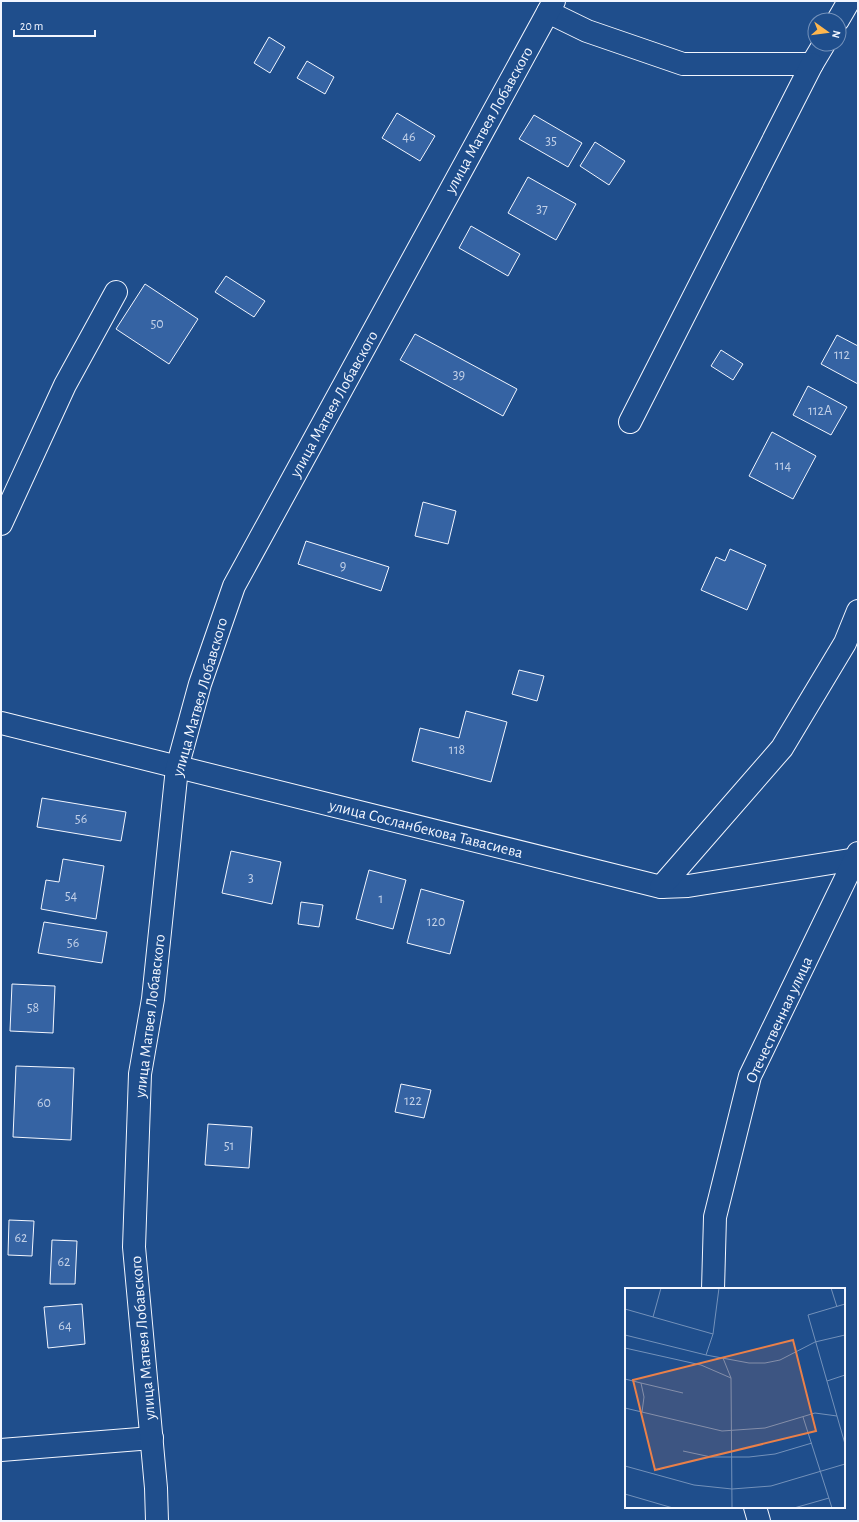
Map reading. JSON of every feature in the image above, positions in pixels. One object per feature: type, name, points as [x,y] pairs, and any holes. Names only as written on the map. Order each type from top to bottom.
[{"type":"street","points":[[843,12],[849,1]]},
{"type":"street","points":[[551,7],[587,31],[683,64],[812,64]]},
{"type":"street","name":"улица Матвея Лобавского","points":[[157,1521],[152,1438],[134,1247],[140,1074],[153,999],[177,768],[200,684],[234,586],[551,7]]},
{"type":"street","points":[[630,422],[819,52]]},
{"type":"street","points":[[1,524],[65,385],[116,292]]},
{"type":"street","points":[[661,887],[782,748],[845,643],[858,611]]},
{"type":"street","name":"улица Сосланбекова Тавасиева","points":[[1,723],[177,768],[661,887],[688,886],[857,856]]},
{"type":"street","name":"Отечественная улица","points":[[713,1288],[715,1217],[750,1076],[857,856]]},
{"type":"street","points":[[1,1450],[152,1438]]},
{"type":"street","points":[[755,1508],[759,1521]]},
{"type":"building","points":[[269,37],[285,47],[270,73],[254,63]]},
{"type":"building","points":[[307,61],[334,77],[325,94],[297,78]]},
{"type":"building","points":[[397,113],[435,136],[420,161],[382,138]]},
{"type":"building","points":[[534,115],[582,143],[568,167],[519,139]]},
{"type":"building","points":[[595,142],[625,161],[609,185],[580,166]]},
{"type":"building","points":[[528,177],[576,204],[556,240],[508,213]]},
{"type":"building","points":[[471,226],[520,254],[508,276],[459,248]]},
{"type":"building","points":[[226,276],[265,301],[254,317],[215,292]]},
{"type":"building","points":[[145,284],[198,319],[169,364],[116,329]]},
{"type":"building","points":[[415,334],[517,389],[503,416],[400,360]]},
{"type":"building","points":[[837,335],[858,346],[858,384],[821,364]]},
{"type":"building","points":[[721,350],[743,364],[733,380],[711,366]]},
{"type":"building","points":[[808,386],[847,407],[831,435],[793,415]]},
{"type":"building","points":[[772,432],[816,456],[793,499],[749,476]]},
{"type":"building","points":[[423,502],[456,511],[448,544],[415,536]]},
{"type":"building","points":[[306,541],[389,567],[381,591],[298,564]]},
{"type":"building","points":[[730,549],[766,565],[747,610],[701,590],[716,557],[725,561]]},
{"type":"building","points":[[519,670],[544,676],[537,701],[512,694]]},
{"type":"building","points":[[466,711],[507,722],[491,782],[412,761],[420,728],[459,738]]},
{"type":"building","points":[[42,798],[126,812],[121,841],[37,827]]},
{"type":"building","points":[[231,851],[281,862],[272,904],[222,893]]},
{"type":"building","points":[[63,859],[104,866],[96,919],[41,909],[46,880],[59,882]]},
{"type":"building","points":[[369,870],[406,880],[393,929],[356,919]]},
{"type":"building","points":[[421,889],[464,901],[450,954],[407,943]]},
{"type":"building","points":[[301,902],[323,905],[319,927],[298,924]]},
{"type":"building","points":[[44,922],[107,932],[102,963],[38,953]]},
{"type":"building","points":[[12,984],[55,986],[53,1033],[10,1031]]},
{"type":"building","points":[[16,1066],[74,1068],[71,1140],[13,1137]]},
{"type":"building","points":[[401,1084],[431,1090],[424,1118],[395,1112]]},
{"type":"building","points":[[208,1124],[252,1127],[249,1168],[205,1165]]},
{"type":"building","points":[[9,1220],[34,1221],[32,1256],[8,1255]]},
{"type":"building","points":[[52,1240],[77,1241],[75,1284],[50,1284]]},
{"type":"building","points":[[82,1304],[85,1344],[48,1348],[44,1307]]}]
